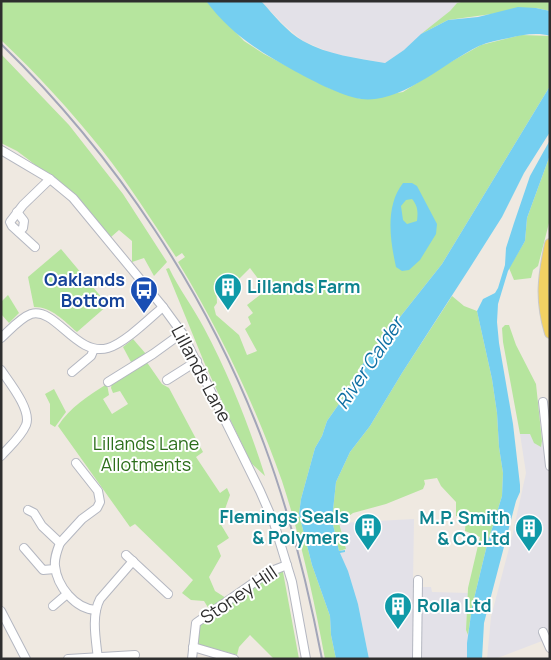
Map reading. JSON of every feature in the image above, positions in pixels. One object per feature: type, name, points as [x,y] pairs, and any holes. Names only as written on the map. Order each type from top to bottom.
[{"type":"main road","points":[[550,244],[542,293],[550,333]]},
{"type":"street","name":"Lillands Lane","points":[[1,150],[50,179],[73,198],[163,307],[182,333],[260,491],[276,529],[295,596],[306,659]]},
{"type":"street","points":[[35,247],[10,222],[50,179]]},
{"type":"street","points":[[18,212],[24,221],[23,228],[19,232]]},
{"type":"street","points":[[1,338],[23,318],[39,314],[49,318],[77,340],[94,349],[105,349],[116,345],[163,307]]},
{"type":"street","points":[[108,382],[182,333]]},
{"type":"street","points":[[72,372],[92,356],[94,349]]},
{"type":"street","points":[[167,380],[197,361]]},
{"type":"street","points":[[1,370],[26,410],[27,422],[22,432],[1,456]]},
{"type":"street","points":[[543,402],[550,466]]},
{"type":"street","points":[[76,463],[98,491],[100,502],[97,508],[82,519],[60,543],[55,569],[60,582],[68,594],[85,608],[96,610]]},
{"type":"street","points":[[28,510],[34,513],[42,526],[60,543]]},
{"type":"street","points":[[24,548],[43,570],[55,569]]},
{"type":"street","points":[[126,555],[168,594]]},
{"type":"street","points":[[98,658],[96,610],[100,598],[133,561]]},
{"type":"street","name":"Stoney Hill","points":[[192,659],[196,623],[269,572],[287,565]]},
{"type":"street","points":[[417,659],[418,580]]},
{"type":"street","points":[[53,606],[68,594]]},
{"type":"street","points":[[1,611],[5,625],[26,659]]},
{"type":"street","points":[[543,632],[550,648]]},
{"type":"street","points":[[193,647],[234,659]]},
{"type":"street","points":[[68,659],[135,655]]},
{"type":"shaded area","points":[[261,1],[465,1],[457,3],[404,50],[385,63],[334,54],[303,41]]},
{"type":"shaded area","points":[[520,434],[530,434],[534,442],[541,446],[542,441],[550,440],[550,629],[539,633],[542,641],[495,659],[487,659],[491,617],[512,537],[526,473]]},
{"type":"shaded area","points":[[414,519],[413,583],[423,583],[423,587],[431,587],[432,592],[468,593],[467,659],[369,659],[358,604],[339,553],[345,552],[346,549],[339,523]]},
{"type":"green space","points":[[1,1],[206,1],[244,41],[264,54],[329,88],[361,99],[403,92],[481,45],[521,35],[550,36],[550,86],[442,264],[362,365],[360,374],[327,421],[322,436],[315,448],[301,499],[299,514],[312,565],[330,616],[331,635],[336,659],[325,659],[301,547],[289,503],[272,453],[236,369],[178,262],[185,257],[182,253],[176,257],[131,189],[102,150],[53,93],[1,40]],"holes":[[[250,268],[262,284],[256,289],[260,295],[247,305],[253,313],[248,317],[251,324],[245,329],[257,351],[247,355],[239,335],[216,315],[214,307],[217,303],[216,286],[225,293]]]},
{"type":"green space","points":[[465,1],[550,1],[550,11],[536,8],[448,20],[421,34],[457,3]]},
{"type":"green space","points":[[1,54],[69,125],[123,194],[167,262],[154,276],[144,258],[132,262],[132,241],[119,230],[111,237],[80,202],[17,151],[1,143]]},
{"type":"green space","points":[[550,155],[550,219],[538,266],[533,270],[531,278],[514,280],[509,268],[525,241],[527,218]]},
{"type":"green space","points":[[61,249],[108,305],[77,332],[52,312],[34,307],[28,277]]},
{"type":"green space","points":[[169,268],[200,320],[222,364],[245,419],[265,476],[251,463],[229,417],[166,269]]},
{"type":"green space","points":[[8,295],[19,313],[9,323],[1,314],[1,302]]},
{"type":"green space","points":[[452,296],[464,306],[477,311],[492,379],[503,473],[502,496],[487,545],[472,607],[468,635],[466,630],[468,588],[480,537],[465,531],[466,518],[456,516],[456,502],[441,486],[437,478],[424,480],[423,489],[386,504],[353,513],[339,523],[346,549],[339,551],[332,520],[336,482],[350,452],[370,426]]},
{"type":"green space","points":[[505,325],[509,325],[516,345],[536,384],[541,447],[534,443],[530,434],[520,434],[503,342],[502,328]]},
{"type":"green space","points":[[133,339],[146,354],[132,364],[123,347]]},
{"type":"green space","name":"Lillands Lane Allotments","points":[[146,361],[162,384],[169,388],[203,452],[196,457],[220,493],[227,488],[230,495],[220,523],[229,538],[217,546],[221,556],[209,577],[215,591],[226,598],[209,609],[204,601],[191,600],[182,593],[193,580],[135,524],[130,527],[58,426],[86,397],[107,384],[109,395],[103,399],[112,414],[128,404],[120,391],[113,393],[111,388],[112,382]]},
{"type":"green space","points":[[54,389],[66,412],[55,427],[50,424],[50,404],[45,394]]},
{"type":"green space","points":[[276,570],[283,572],[299,659],[274,659],[250,635],[239,647],[237,655],[197,644],[198,625]]},
{"type":"water","points":[[206,1],[261,1],[286,28],[313,46],[353,58],[385,63],[404,50],[421,34],[448,20],[478,17],[518,7],[550,11],[550,36],[540,34],[524,35],[486,43],[465,53],[407,89],[376,99],[361,99],[325,87],[267,55],[234,31]]},
{"type":"water","name":"River Calder","points":[[550,86],[550,132],[524,173],[502,217],[370,426],[350,452],[336,482],[332,520],[339,551],[345,550],[345,552],[340,553],[348,571],[358,604],[369,659],[336,659],[331,635],[330,616],[312,565],[299,514],[301,499],[315,448],[322,436],[327,421],[360,374],[362,365],[442,264]]},
{"type":"water","points":[[550,140],[550,155],[527,218],[525,241],[508,271],[498,304],[499,343],[513,424],[520,492],[484,623],[482,659],[467,659],[467,643],[472,607],[487,545],[502,496],[503,473],[492,379],[477,311],[483,299],[495,293],[498,288],[505,265],[506,248],[530,176]]},
{"type":"water","points":[[403,183],[412,183],[417,186],[437,224],[436,234],[420,260],[409,270],[402,271],[396,267],[391,235],[391,213],[397,192]],"holes":[[[412,199],[417,209],[417,221],[407,224],[403,220],[401,206],[406,200]]]},
{"type":"railway","points":[[1,44],[43,87],[120,180],[155,230],[215,334],[241,388],[264,444],[282,497],[298,550],[322,659]]},
{"type":"place","name":"Lillands Farm","points":[[228,311]]},
{"type":"place","name":"Oaklands Bottom","points":[[144,314]]},
{"type":"place","name":"Flemings Seals & Polymers","points":[[368,551]]},
{"type":"place","name":"M.P. Smith & Co.Ltd","points":[[529,552]]},
{"type":"place","name":"Rolla Ltd","points":[[398,630]]}]
